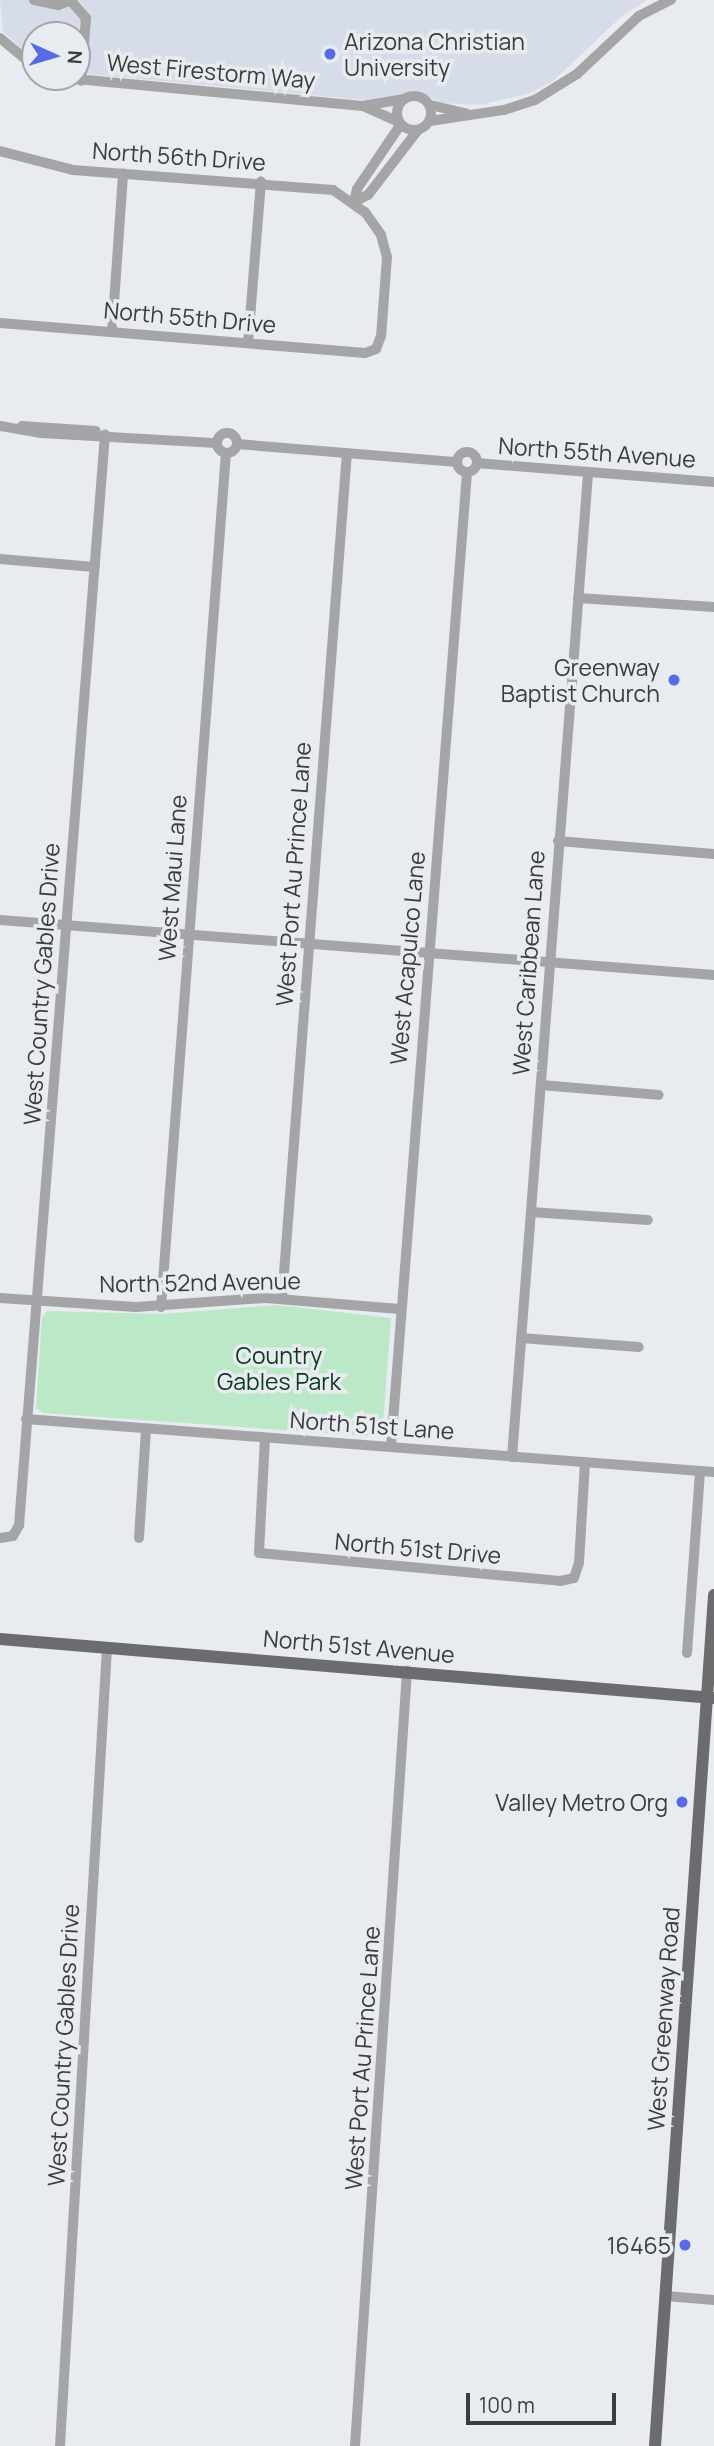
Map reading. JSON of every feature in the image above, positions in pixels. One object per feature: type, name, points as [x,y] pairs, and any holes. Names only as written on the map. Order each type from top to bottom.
[{"type":"main road","name":"West Greenway Road","points":[[655,2446],[710,1698],[714,1595]]},
{"type":"main road","name":"North 51st Avenue","points":[[0,1639],[710,1698]]},
{"type":"street","points":[[34,0],[58,5],[71,0],[86,21]]},
{"type":"street","points":[[354,202],[368,195],[418,130],[430,121],[521,106],[556,89],[639,16],[671,0]]},
{"type":"street","points":[[0,38],[21,55]]},
{"type":"street","name":"West Firestorm Way","points":[[91,82],[363,106],[404,99]]},
{"type":"street","points":[[354,202],[357,189],[400,123],[397,110],[404,99],[418,96],[430,105],[466,113]]},
{"type":"street","points":[[430,105],[430,121]]},
{"type":"street","name":"West Firestorm Way","points":[[363,106],[400,123]]},
{"type":"street","points":[[400,123],[418,130]]},
{"type":"street","name":"North 56th Drive","points":[[0,151],[46,166],[332,190],[354,202]]},
{"type":"street","points":[[376,163],[386,170]]},
{"type":"street","points":[[113,332],[122,173]]},
{"type":"street","points":[[248,343],[261,182]]},
{"type":"street","name":"North 55th Drive","points":[[0,323],[365,353],[376,349],[382,335],[387,257],[381,235],[354,202]]},
{"type":"street","name":"North 55th Avenue","points":[[5,427],[41,424],[105,434],[217,443],[226,433],[237,444],[457,462],[467,472],[477,463],[714,482]]},
{"type":"street","name":"West Country Gables Drive","points":[[0,1538],[13,1536],[19,1525],[105,434]]},
{"type":"street","points":[[217,443],[226,453],[237,444]]},
{"type":"street","name":"North 55th Avenue","points":[[457,462],[466,452],[474,455],[477,463]]},
{"type":"street","name":"West Maui Lane","points":[[161,1307],[226,453]]},
{"type":"street","name":"West Port Au Prince Lane","points":[[282,1299],[346,453]]},
{"type":"street","name":"West Acapulco Lane","points":[[391,1447],[467,472]]},
{"type":"street","name":"West Caribbean Lane","points":[[512,1457],[588,473]]},
{"type":"street","points":[[0,559],[95,567]]},
{"type":"street","points":[[578,598],[714,607]]},
{"type":"street","points":[[558,841],[714,853]]},
{"type":"street","points":[[0,920],[714,975]]},
{"type":"street","points":[[541,1085],[659,1096]]},
{"type":"street","points":[[531,1212],[648,1220]]},
{"type":"street","name":"North 52nd Avenue","points":[[0,1298],[161,1307],[282,1299],[400,1309]]},
{"type":"street","points":[[521,1338],[639,1347]]},
{"type":"street","name":"North 51st Lane","points":[[26,1419],[714,1472]]},
{"type":"street","points":[[139,1538],[146,1429]]},
{"type":"street","name":"North 51st Drive","points":[[265,1438],[260,1553],[533,1579],[574,1578],[579,1563],[585,1462]]},
{"type":"street","points":[[687,1653],[700,1471]]},
{"type":"street","name":"West Country Gables Drive","points":[[60,2446],[107,1647]]},
{"type":"street","name":"West Port Au Prince Lane","points":[[355,2446],[407,1671]]},
{"type":"street","points":[[666,2296],[714,2300]]},
{"type":"shaded area","name":"Arizona Christian University","points":[[0,0],[647,0],[621,17],[552,82],[528,94],[479,105],[441,103],[419,92],[375,101],[91,74],[91,21],[21,21],[21,48],[3,32]]},
{"type":"green space","name":"Country Gables Park","points":[[277,1305],[391,1318],[382,1437],[43,1413],[36,1408],[42,1318],[47,1311],[161,1314]]},
{"type":"place","name":"Arizona Christian University","points":[[330,54]]},
{"type":"place","name":"Greenway Baptist Church","points":[[674,680]]},
{"type":"place","name":"Valley Metro Org","points":[[682,1802]]},
{"type":"place","name":"16465","points":[[685,2245]]}]
